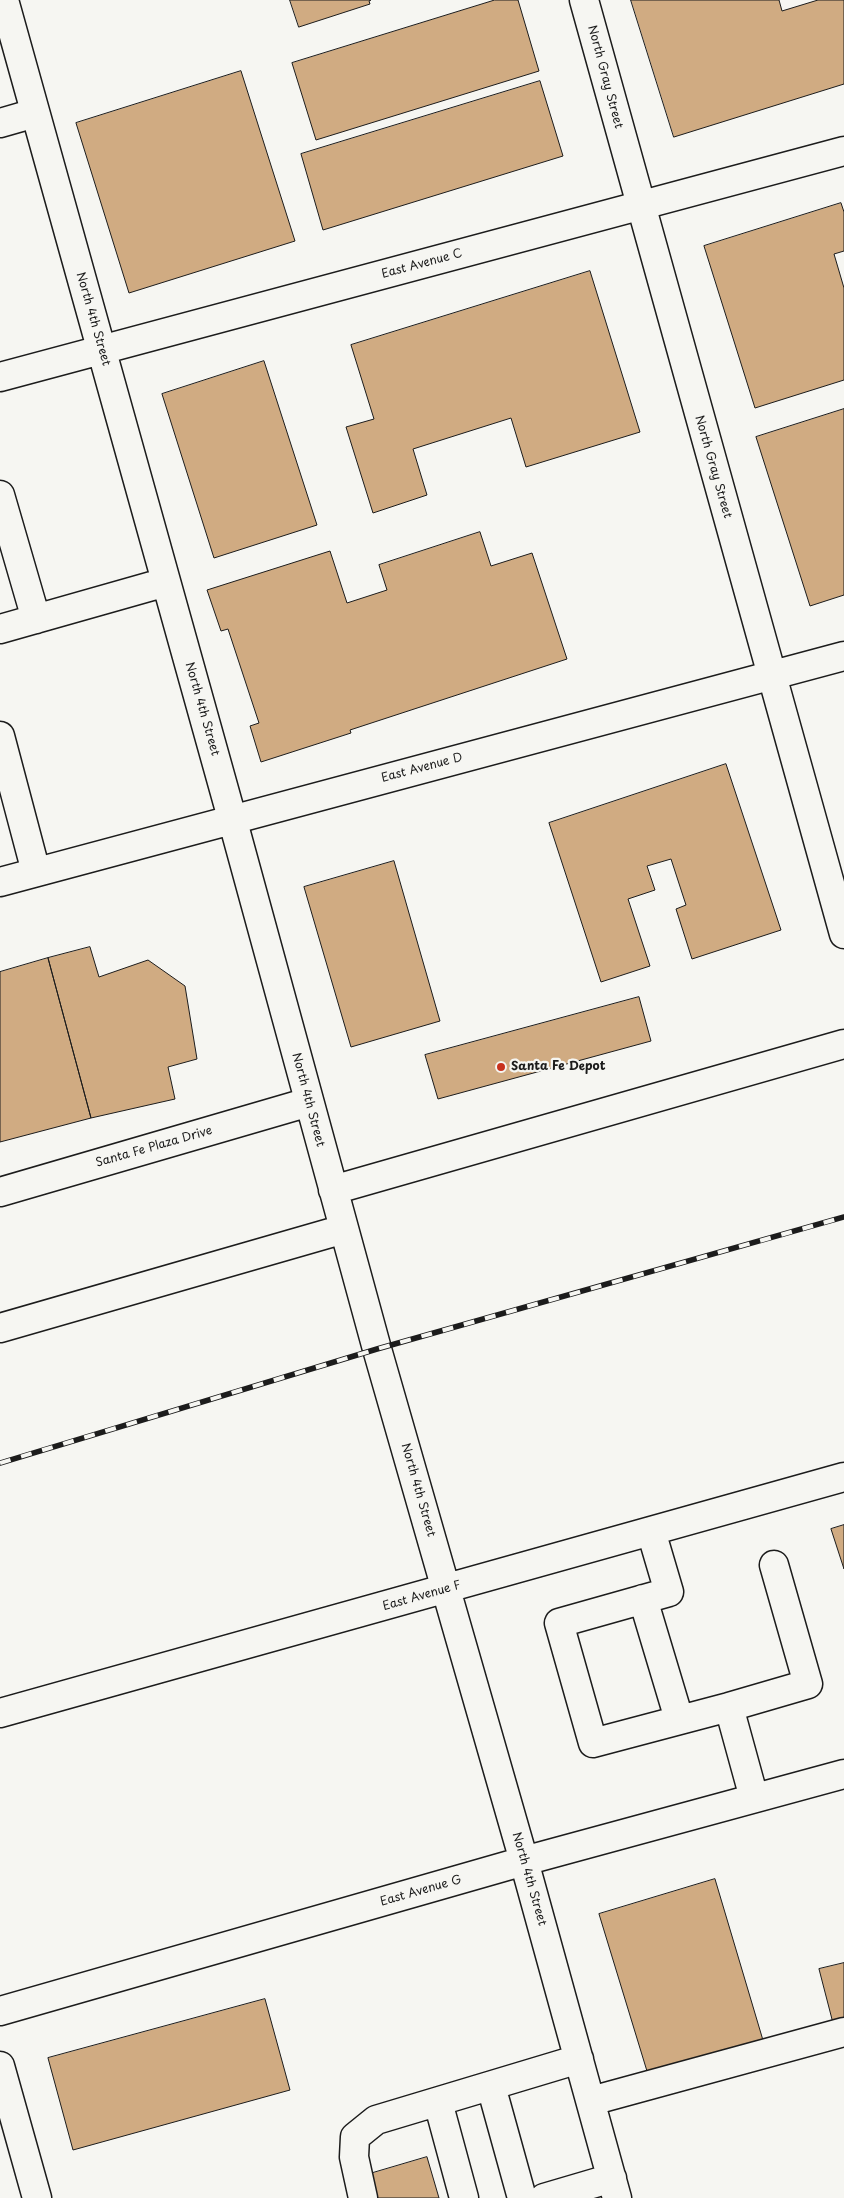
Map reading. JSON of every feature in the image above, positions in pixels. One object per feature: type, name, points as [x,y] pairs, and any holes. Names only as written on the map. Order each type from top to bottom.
[{"type":"street","name":"North 4th Street","points":[[4,0],[232,818],[333,1190],[580,2059],[614,2188]]},
{"type":"street","name":"North Gray Street","points":[[584,0],[844,934]]},
{"type":"street","points":[[0,123],[35,113]]},
{"type":"street","name":"East Avenue C","points":[[0,377],[844,151]]},
{"type":"street","points":[[0,495],[36,619]]},
{"type":"street","points":[[0,630],[166,582]]},
{"type":"street","name":"East Avenue D","points":[[0,882],[232,818],[844,656]]},
{"type":"street","points":[[0,736],[36,872]]},
{"type":"street","points":[[333,1190],[844,1044]]},
{"type":"street","name":"Santa Fe Plaza Drive","points":[[0,1192],[309,1102]]},
{"type":"street","points":[[0,1328],[344,1229]]},
{"type":"street","name":"East Avenue F","points":[[0,1713],[844,1477]]},
{"type":"street","points":[[652,1531],[669,1592],[559,1623],[593,1743],[808,1684],[774,1565]]},
{"type":"street","points":[[643,1599],[679,1719]]},
{"type":"street","points":[[729,1707],[754,1798]]},
{"type":"street","name":"East Avenue G","points":[[0,2011],[524,1861],[844,1774]]},
{"type":"street","points":[[591,2101],[844,2032]]},
{"type":"street","points":[[363,2198],[354,2157],[355,2137],[376,2120],[580,2059]]},
{"type":"street","points":[[0,2066],[37,2198]]},
{"type":"street","points":[[491,2086],[522,2198]]},
{"type":"street","points":[[438,2102],[464,2198]]},
{"type":"street","points":[[544,2198],[614,2188]]},
{"type":"building","points":[[290,0],[371,0],[369,1],[370,4],[299,27]]},
{"type":"building","points":[[495,0],[518,0],[539,71],[316,140],[292,63]]},
{"type":"building","points":[[631,0],[779,0],[782,11],[818,0],[844,0],[844,84],[674,137]]},
{"type":"building","points":[[241,71],[295,241],[129,293],[76,123]]},
{"type":"building","points":[[540,81],[563,156],[323,230],[301,154]]},
{"type":"building","points":[[841,203],[844,212],[844,251],[834,254],[844,288],[844,380],[755,408],[704,246]]},
{"type":"building","points":[[590,271],[640,432],[526,467],[511,418],[413,449],[427,495],[373,513],[346,427],[374,419],[351,345]]},
{"type":"building","points":[[264,361],[317,525],[214,558],[162,394]]},
{"type":"building","points":[[844,409],[844,595],[810,606],[756,437]]},
{"type":"building","points":[[480,532],[491,566],[532,553],[567,659],[350,730],[351,733],[261,762],[250,726],[259,723],[228,629],[221,631],[207,590],[330,551],[347,603],[387,590],[379,565]]},
{"type":"building","points":[[726,764],[781,930],[692,959],[676,909],[686,905],[671,859],[647,866],[655,890],[628,899],[650,966],[601,982],[549,823]]},
{"type":"building","points":[[394,861],[440,1021],[351,1047],[304,887]]},
{"type":"building","points":[[90,947],[99,977],[148,960],[185,986],[197,1059],[168,1067],[175,1099],[91,1118],[48,958]]},
{"type":"building","points":[[48,958],[91,1118],[0,1142],[0,972]]},
{"type":"building","points":[[639,997],[651,1041],[438,1099],[425,1055]]},
{"type":"building","points":[[844,1525],[844,1569],[831,1529]]},
{"type":"building","points":[[715,1879],[765,2047],[650,2081],[599,1914]]},
{"type":"building","points":[[844,1963],[844,2025],[834,2027],[819,1969]]},
{"type":"building","points":[[265,1999],[290,2090],[73,2150],[48,2058]]},
{"type":"building","points":[[427,2157],[439,2198],[373,2198],[366,2175]]},
{"type":"railway","points":[[0,1463],[377,1349],[844,1217]]},
{"type":"place","name":"Santa Fe Depot","points":[[501,1067]]}]
